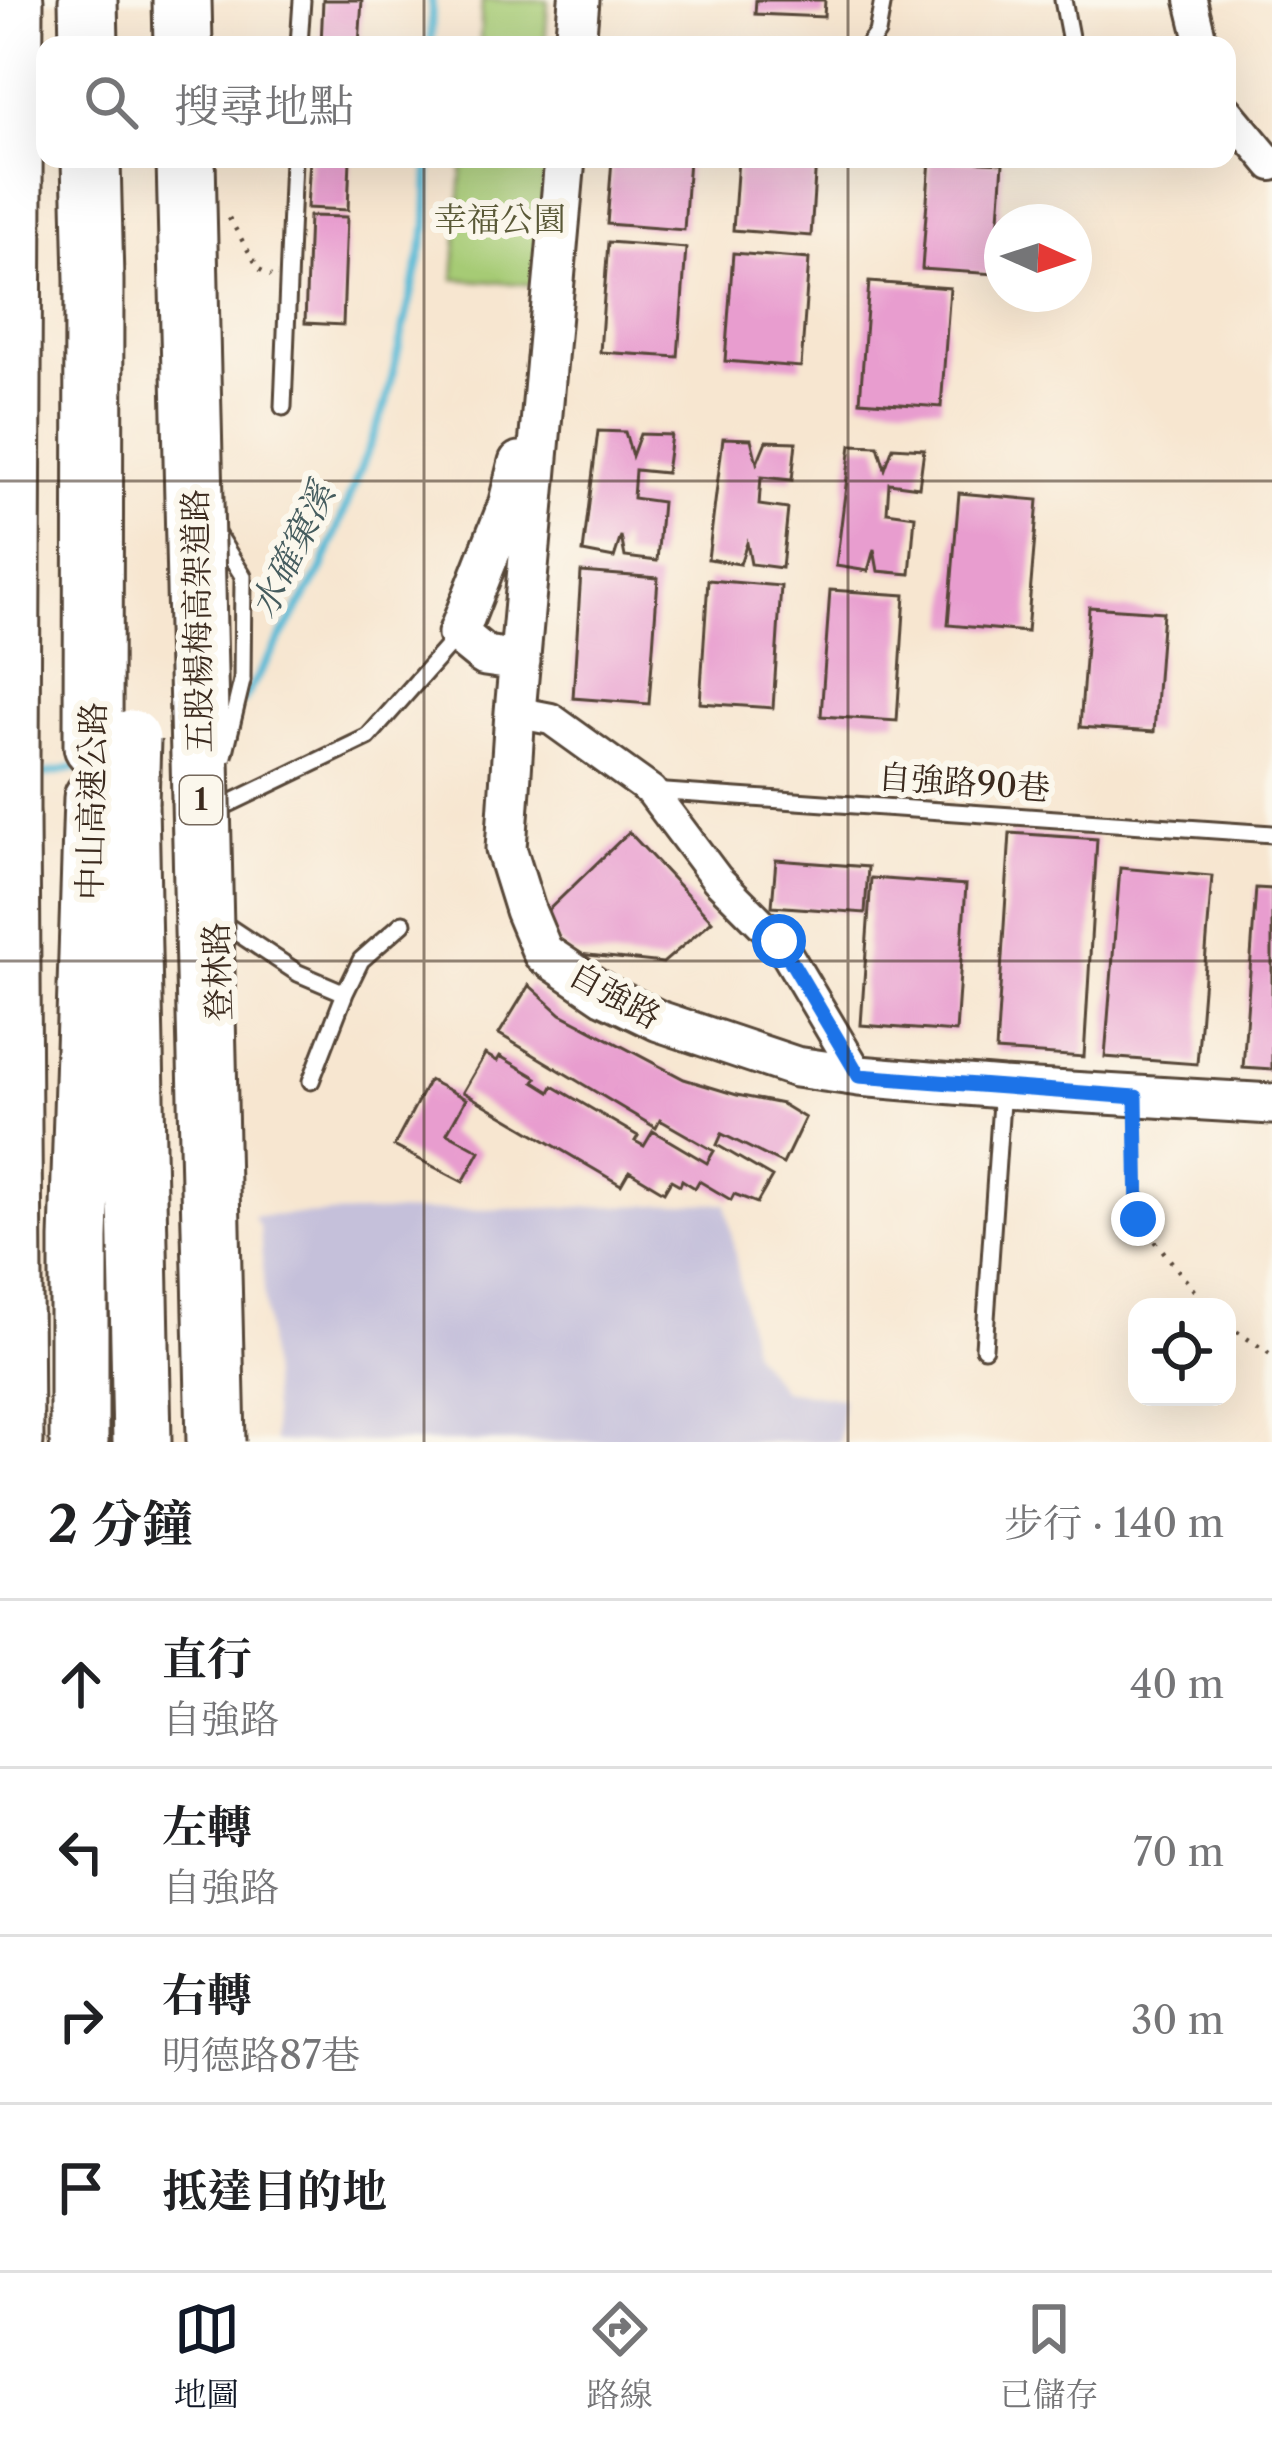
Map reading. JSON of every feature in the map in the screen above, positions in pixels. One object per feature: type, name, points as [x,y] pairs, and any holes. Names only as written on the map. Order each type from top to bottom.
[{"type":"highway","points":[[14,0],[10,787],[14,1442]]},
{"type":"highway","points":[[88,0],[89,36]]},
{"type":"highway","points":[[186,0],[187,36]]},
{"type":"highway","name":"中山高速公路","points":[[79,1442],[80,1239],[112,771],[92,168]]},
{"type":"highway","name":"五股楊梅高架道路","points":[[190,169],[216,1442]]},
{"type":"highway","points":[[112,771],[142,1442]]},
{"type":"street","points":[[576,36],[579,0]]},
{"type":"street","points":[[1191,0],[1200,36]]},
{"type":"street","points":[[1236,122],[1272,165]]},
{"type":"street","name":"登林路","points":[[520,662],[501,589],[550,334],[564,168]]},
{"type":"street","name":"登林路","points":[[458,634],[501,589]]},
{"type":"street","points":[[458,634],[485,656],[520,662]]},
{"type":"street","name":"自強路","points":[[520,662],[506,850],[543,953],[605,995],[659,1021],[796,1067],[1002,1088],[1272,1105]]},
{"type":"street","points":[[515,712],[551,719],[651,791],[717,879],[779,941],[859,1076]]},
{"type":"street","name":"登林路","points":[[214,801],[225,1292],[242,1442]]},
{"type":"lane","points":[[300,36],[302,0]]},
{"type":"lane","points":[[876,36],[883,0]]},
{"type":"lane","points":[[1063,0],[1070,36]]},
{"type":"lane","points":[[283,407],[292,168]]},
{"type":"lane","points":[[190,169],[212,527],[243,576],[242,681],[221,768]]},
{"type":"lane","name":"登林路","points":[[214,801],[368,737],[458,634]]},
{"type":"lane","name":"自強路90巷","points":[[651,791],[1272,833]]},
{"type":"lane","points":[[216,919],[298,973],[345,993]]},
{"type":"lane","points":[[310,1082],[361,960],[403,922]]},
{"type":"lane","points":[[984,1348],[1002,1088]]},
{"type":"path","points":[[190,169],[224,210],[259,269],[286,285]]},
{"type":"path","points":[[1136,1097],[1138,1219],[1200,1298]]},
{"type":"path","points":[[1236,1331],[1272,1355]]},
{"type":"shaded area","points":[[726,1203],[752,1351],[782,1390],[843,1398],[839,1442],[274,1442],[260,1228],[253,1216]]},
{"type":"green space","points":[[482,0],[548,0],[546,36],[480,36]]},
{"type":"green space","name":"幸福公園","points":[[462,168],[545,168],[537,285],[454,279]]},
{"type":"building","points":[[323,0],[362,0],[360,36],[321,36]]},
{"type":"building","points":[[756,0],[825,0],[824,17],[755,14]]},
{"type":"building","points":[[309,168],[350,168],[348,210],[307,208]]},
{"type":"building","points":[[611,168],[688,168],[684,230],[607,224]]},
{"type":"building","points":[[737,168],[815,168],[811,236],[733,230]]},
{"type":"building","points":[[929,168],[1003,168],[1000,204],[984,204],[984,273],[922,269]]},
{"type":"building","points":[[309,216],[347,217],[343,325],[305,323]]},
{"type":"building","points":[[608,242],[686,248],[678,357],[600,352]]},
{"type":"building","points":[[733,253],[809,259],[801,367],[725,361]]},
{"type":"building","points":[[869,282],[950,288],[941,407],[860,401]]},
{"type":"building","points":[[598,431],[625,432],[632,456],[640,434],[671,435],[666,473],[635,470],[633,498],[662,502],[657,561],[625,557],[621,536],[614,558],[583,552]]},
{"type":"building","points":[[723,438],[751,439],[757,463],[766,441],[796,442],[792,480],[761,477],[759,505],[788,509],[782,568],[751,564],[747,543],[740,564],[708,559]]},
{"type":"building","points":[[851,445],[878,446],[885,469],[893,447],[924,449],[919,487],[889,483],[887,512],[915,516],[910,574],[878,571],[874,549],[868,571],[836,566]]},
{"type":"building","points":[[959,493],[1038,500],[1027,632],[948,625]]},
{"type":"building","points":[[581,572],[658,578],[649,704],[573,698]]},
{"type":"building","points":[[708,580],[781,586],[773,708],[700,703]]},
{"type":"building","points":[[830,590],[905,595],[897,721],[821,716]]},
{"type":"building","points":[[1089,607],[1163,612],[1154,732],[1080,727]]},
{"type":"building","points":[[629,832],[712,921],[663,963],[570,953],[537,921]]},
{"type":"building","points":[[1010,833],[1097,839],[1084,1057],[996,1051]]},
{"type":"building","points":[[776,860],[868,867],[865,913],[772,906]]},
{"type":"building","points":[[1120,868],[1212,876],[1197,1064],[1105,1057]]},
{"type":"building","points":[[871,878],[966,885],[956,1032],[861,1025]]},
{"type":"building","points":[[1256,888],[1272,889],[1272,1070],[1243,1068]]},
{"type":"building","points":[[529,985],[561,1014],[684,1079],[782,1104],[805,1118],[783,1164],[722,1134],[717,1145],[772,1177],[757,1203],[734,1194],[731,1200],[699,1181],[695,1188],[671,1180],[664,1192],[629,1171],[621,1185],[463,1092],[485,1054],[497,1061],[500,1056],[537,1078],[534,1082],[550,1092],[553,1086],[638,1136],[635,1141],[644,1146],[653,1131],[707,1163],[714,1151],[660,1120],[656,1128],[499,1034]]},
{"type":"building","points":[[429,1080],[466,1099],[447,1133],[480,1151],[463,1182],[394,1146]]},
{"type":"waterway","name":"水確窠溪","points":[[431,36],[432,0]]},
{"type":"waterway","name":"水確窠溪","points":[[243,701],[322,569],[386,403],[427,227],[429,168]]},
{"type":"waterway","name":"水確窠溪","points":[[30,777],[80,767]]},
{"type":"route","points":[[779,941],[859,1076],[1136,1097],[1138,1219]]}]
